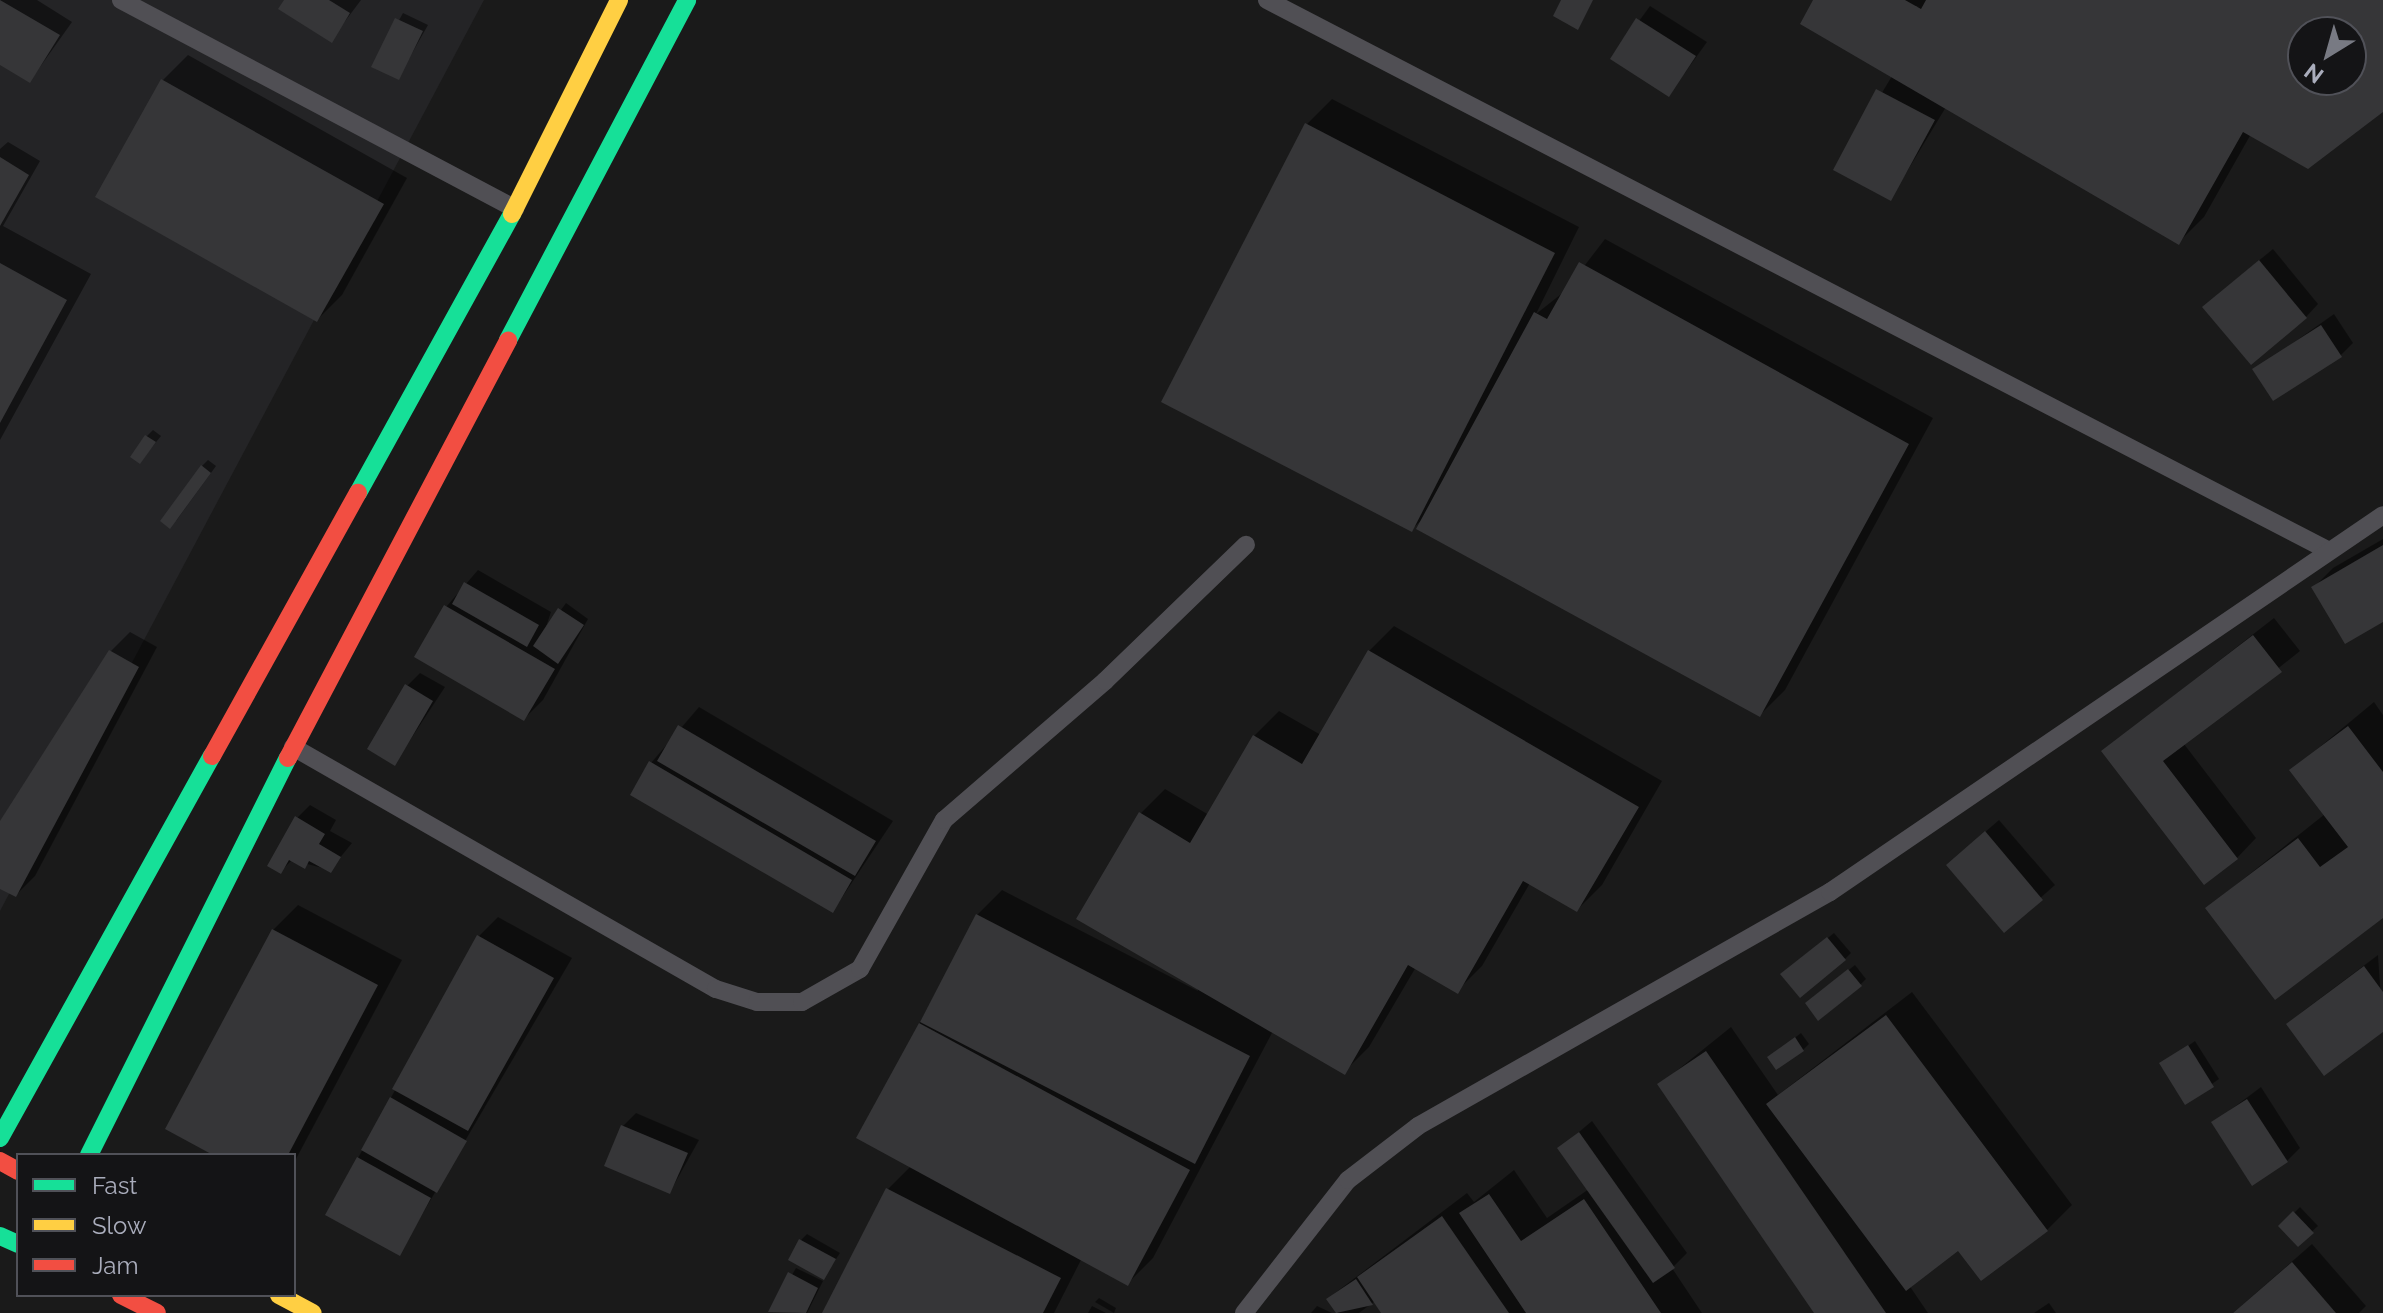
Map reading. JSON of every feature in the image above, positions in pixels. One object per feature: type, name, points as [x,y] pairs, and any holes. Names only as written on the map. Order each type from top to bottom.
[{"type":"main road","points":[[0,1138],[515,209],[619,0]]},
{"type":"main road","points":[[90,1153],[293,747],[687,0]]},
{"type":"main road","points":[[125,1297],[157,1313]]},
{"type":"main road","points":[[283,1297],[313,1313]]},
{"type":"lane","points":[[121,0],[515,209]]},
{"type":"lane","points":[[1267,0],[2327,550]]},
{"type":"lane","points":[[1244,1313],[1348,1180],[1418,1126],[1830,892],[2327,550],[2383,515]]},
{"type":"lane","points":[[293,747],[716,989],[757,1002],[802,1002],[860,969],[944,820],[1105,681],[1246,545]]},
{"type":"shaded area","points":[[0,0],[484,0],[0,911]]},
{"type":"building","points":[[0,0],[60,35],[30,83],[0,65]]},
{"type":"building","points":[[284,0],[329,0],[350,13],[332,43],[278,9]]},
{"type":"building","points":[[1561,0],[1593,0],[1578,30],[1553,16]]},
{"type":"building","points":[[1813,0],[1905,0],[1921,9],[1926,0],[2383,0],[2383,112],[2308,169],[2243,132],[2179,245],[1800,24]]},
{"type":"building","points":[[395,18],[423,31],[399,80],[371,67]]},
{"type":"building","points":[[1636,18],[1696,56],[1669,97],[1610,59]]},
{"type":"building","points":[[161,79],[384,204],[317,322],[95,197]]},
{"type":"building","points":[[1876,89],[1935,120],[1891,201],[1833,170]]},
{"type":"building","points":[[1305,123],[1555,253],[1412,532],[1161,402]]},
{"type":"building","points":[[0,157],[29,175],[0,226]]},
{"type":"building","points":[[2259,260],[2307,318],[2251,365],[2202,307]]},
{"type":"building","points":[[1579,262],[1909,444],[1760,717],[1416,529],[1534,312],[1547,319]]},
{"type":"building","points":[[0,263],[67,300],[0,423]]},
{"type":"building","points":[[2321,325],[2342,357],[2273,401],[2252,369]]},
{"type":"building","points":[[145,435],[156,442],[140,464],[130,457]]},
{"type":"building","points":[[201,465],[211,473],[170,529],[160,521]]},
{"type":"building","points":[[2383,545],[2383,622],[2345,644],[2311,587]]},
{"type":"building","points":[[464,582],[539,625],[527,647],[452,604]]},
{"type":"building","points":[[444,605],[555,669],[524,721],[414,657]]},
{"type":"building","points":[[558,608],[584,625],[558,664],[533,646]]},
{"type":"building","points":[[2253,635],[2282,672],[2163,761],[2238,859],[2204,885],[2101,751]]},
{"type":"building","points":[[109,650],[139,667],[16,897],[0,889],[0,821]]},
{"type":"building","points":[[1368,650],[1639,807],[1577,912],[1523,881],[1458,994],[1408,965],[1345,1075],[1076,919],[1139,812],[1190,843],[1253,735],[1302,764]]},
{"type":"building","points":[[405,684],[433,701],[395,766],[367,749]]},
{"type":"building","points":[[678,725],[876,841],[855,876],[657,761]]},
{"type":"building","points":[[2348,726],[2383,772],[2383,918],[2275,1000],[2205,908],[2298,838],[2320,867],[2348,847],[2289,770]]},
{"type":"building","points":[[649,761],[852,880],[833,913],[630,795]]},
{"type":"building","points":[[295,816],[325,834],[319,844],[341,857],[331,873],[309,861],[305,869],[289,860],[281,874],[267,866]]},
{"type":"building","points":[[1985,831],[2043,900],[2004,933],[1946,865]]},
{"type":"building","points":[[976,914],[1250,1056],[1195,1164],[920,1022]]},
{"type":"building","points":[[272,929],[378,985],[289,1153],[209,1153],[165,1129]]},
{"type":"building","points":[[477,935],[554,978],[468,1131],[392,1089]]},
{"type":"building","points":[[1827,937],[1846,960],[1800,998],[1780,974]]},
{"type":"building","points":[[2364,966],[2383,992],[2383,1032],[2324,1076],[2286,1024]]},
{"type":"building","points":[[1848,969],[1862,986],[1818,1021],[1805,1003]]},
{"type":"building","points":[[1886,1015],[2048,1231],[1981,1281],[1958,1251],[1906,1291],[1766,1104]]},
{"type":"building","points":[[919,1023],[1190,1170],[1128,1286],[856,1138]]},
{"type":"building","points":[[1795,1037],[1804,1051],[1776,1070],[1767,1057]]},
{"type":"building","points":[[2188,1045],[2214,1087],[2185,1105],[2159,1063]]},
{"type":"building","points":[[1706,1051],[1886,1313],[1814,1313],[1657,1084]]},
{"type":"building","points":[[390,1097],[467,1141],[437,1193],[361,1150]]},
{"type":"building","points":[[2247,1099],[2288,1162],[2252,1186],[2211,1122]]},
{"type":"building","points":[[621,1125],[688,1153],[670,1194],[604,1166]]},
{"type":"building","points":[[1579,1132],[1675,1268],[1653,1283],[1557,1148]]},
{"type":"building","points":[[357,1157],[431,1198],[400,1256],[325,1215]]},
{"type":"building","points":[[886,1188],[1061,1278],[1043,1313],[822,1313]]},
{"type":"building","points":[[1489,1194],[1521,1241],[1584,1199],[1661,1313],[1526,1313],[1459,1213]]},
{"type":"building","points":[[2293,1211],[2314,1233],[2298,1247],[2278,1226]]},
{"type":"building","points":[[1442,1216],[1509,1313],[1381,1313],[1357,1277]]},
{"type":"building","points":[[799,1239],[836,1259],[824,1280],[788,1260]]},
{"type":"building","points":[[2292,1262],[2336,1313],[2233,1313]]},
{"type":"building","points":[[788,1272],[818,1288],[806,1313],[768,1312]]},
{"type":"building","points":[[1356,1279],[1373,1305],[1336,1313],[1326,1299]]},
{"type":"traffic: fast","points":[[508,340],[687,0]]},
{"type":"traffic: fast","points":[[358,493],[512,214]]},
{"type":"traffic: fast","points":[[0,1138],[212,756]]},
{"type":"traffic: fast","points":[[90,1153],[288,758]]},
{"type":"traffic: fast","points":[[0,1236],[16,1243]]},
{"type":"traffic: slow","points":[[512,214],[619,0]]},
{"type":"traffic: slow","points":[[283,1297],[313,1313]]},
{"type":"traffic: jam","points":[[288,758],[508,340]]},
{"type":"traffic: jam","points":[[212,756],[358,493]]},
{"type":"traffic: jam","points":[[0,1161],[16,1170]]},
{"type":"traffic: jam","points":[[125,1297],[157,1313]]}]
